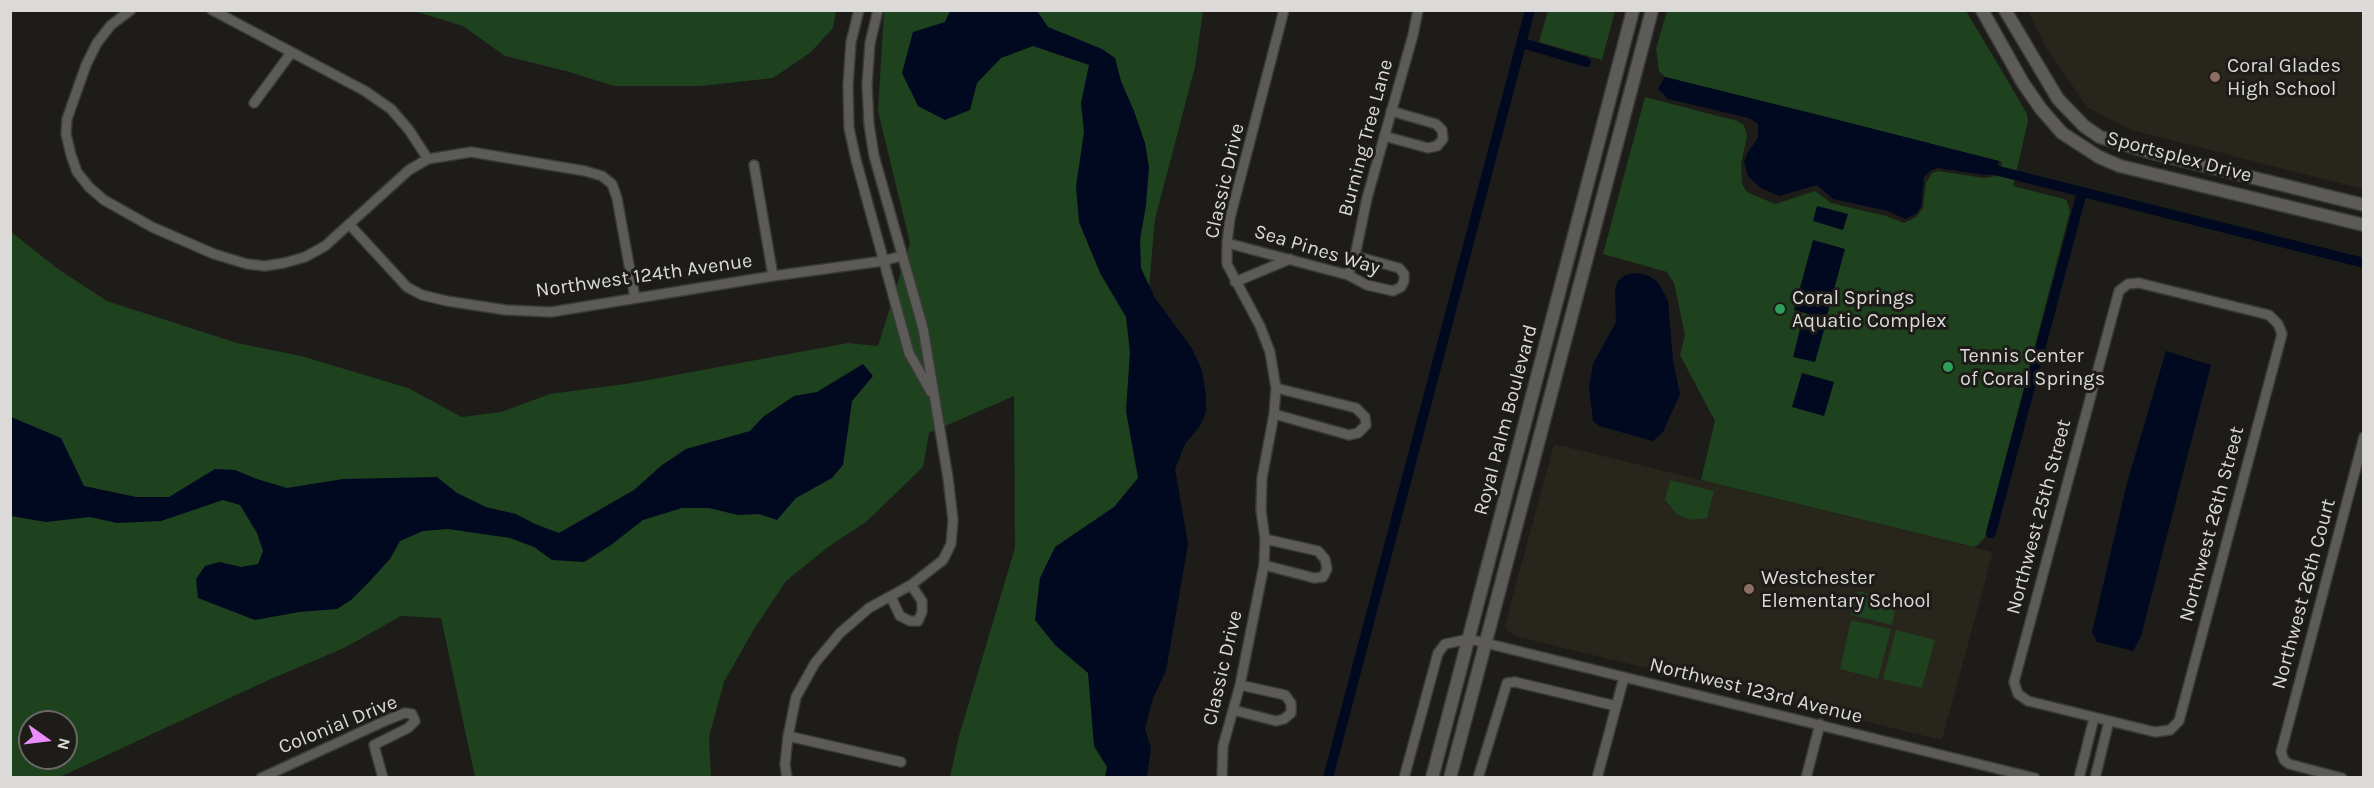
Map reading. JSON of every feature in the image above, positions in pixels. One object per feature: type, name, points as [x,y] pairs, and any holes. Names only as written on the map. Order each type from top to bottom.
[{"type":"street","points":[[132,10],[111,25],[97,43],[86,65],[67,119],[66,134],[77,172],[89,188],[104,200],[152,227],[214,254],[247,264],[265,266],[304,257],[325,246],[409,170],[428,159],[471,152],[585,171],[603,176],[612,184],[617,198],[635,298]]},
{"type":"street","points":[[212,10],[365,91],[391,109],[409,130],[428,159]]},
{"type":"street","points":[[859,10],[850,53],[849,128],[909,353],[934,397]]},
{"type":"street","points":[[787,777],[785,765],[788,736],[796,697],[815,663],[840,633],[869,608],[911,585],[942,560],[951,544],[953,520],[950,489],[923,328],[874,156],[869,124],[867,85],[870,43],[878,10]]},
{"type":"street","name":"Classic Drive","points":[[1222,777],[1223,747],[1240,685],[1264,565],[1265,538],[1260,510],[1262,478],[1274,414],[1276,388],[1270,352],[1260,326],[1227,264],[1227,243],[1230,218],[1284,10]]},
{"type":"street","name":"Burning Tree Lane","points":[[1347,275],[1355,255],[1418,10]]},
{"type":"street","name":"Royal Palm Boulevard","points":[[1432,777],[1633,10]]},
{"type":"street","name":"Royal Palm Boulevard","points":[[1450,777],[1652,10]]},
{"type":"street","name":"Sportsplex Drive","points":[[1982,10],[2023,83],[2041,109],[2062,133],[2085,149],[2120,166],[2364,225]]},
{"type":"street","name":"Sportsplex Drive","points":[[2005,10],[2058,99],[2084,126],[2100,137],[2152,153],[2364,205]]},
{"type":"street","points":[[254,103],[291,53]]},
{"type":"street","points":[[1384,136],[1428,148],[1437,146],[1443,139],[1442,130],[1436,124],[1391,111]]},
{"type":"street","points":[[754,165],[773,276]]},
{"type":"street","name":"Northwest 124th Avenue","points":[[349,224],[407,287],[430,297],[506,310],[551,312],[773,276],[883,261],[901,256]]},
{"type":"street","name":"Sea Pines Way","points":[[1227,243],[1347,275],[1367,285],[1393,291],[1401,287],[1404,273],[1399,268],[1355,255]]},
{"type":"street","points":[[1235,282],[1290,260]]},
{"type":"street","name":"Northwest 25th Street","points":[[2094,718],[2028,701],[2018,694],[2014,682],[2119,291],[2128,284],[2139,283],[2269,315],[2278,324]]},
{"type":"street","name":"Northwest 26th Street","points":[[2109,722],[2155,732],[2170,730],[2179,721],[2282,334],[2278,324]]},
{"type":"street","points":[[1274,414],[1349,435],[1358,433],[1366,425],[1365,417],[1356,408],[1276,388]]},
{"type":"street","name":"Northwest 26th Court","points":[[2342,777],[2289,764],[2284,760],[2281,752],[2363,441]]},
{"type":"street","points":[[1264,565],[1314,579],[1323,577],[1327,569],[1325,559],[1318,551],[1265,538]]},
{"type":"street","points":[[891,597],[900,616],[910,621],[918,621],[922,612],[922,601],[911,585]]},
{"type":"street","points":[[1404,777],[1438,653],[1445,644],[1469,639]]},
{"type":"street","name":"Northwest 123rd Avenue","points":[[1469,639],[2036,777]]},
{"type":"street","points":[[1597,777],[1624,677]]},
{"type":"street","points":[[1478,777],[1507,683],[1515,682],[1616,706]]},
{"type":"street","points":[[1233,710],[1276,721],[1284,719],[1291,713],[1291,703],[1286,695],[1240,685]]},
{"type":"street","name":"Colonial Drive","points":[[261,777],[387,720],[405,713],[412,714],[415,721],[408,728],[374,745],[383,777]]},
{"type":"street","points":[[2079,777],[2094,718],[2109,722],[2095,777]]},
{"type":"street","points":[[1806,777],[1820,724]]},
{"type":"street","points":[[788,736],[901,762]]},
{"type":"shaded area","name":"Coral Glades High School","points":[[2028,11],[2363,11],[2363,189],[2131,130],[2087,107],[2046,47]]},
{"type":"shaded area","name":"Westchester Elementary School","points":[[1554,444],[1993,552],[1942,740],[1515,636],[1508,631],[1505,625]]},
{"type":"green space","points":[[836,10],[833,28],[811,52],[773,78],[701,86],[614,86],[505,56],[463,26],[414,11]]},
{"type":"green space","points":[[884,11],[1203,11],[1195,67],[1155,219],[1147,311],[1165,435],[1114,777],[950,777],[959,736],[1015,548],[1014,396],[929,433],[923,467],[866,522],[828,547],[786,581],[754,629],[724,682],[709,737],[711,777],[475,777],[441,618],[401,616],[344,648],[264,682],[78,769],[78,710],[18,710],[18,770],[75,770],[60,777],[11,777],[10,231],[58,269],[107,301],[237,343],[301,356],[408,388],[462,417],[501,412],[550,394],[632,383],[848,343],[878,346],[910,243],[878,111]]},
{"type":"green space","points":[[1548,11],[1615,11],[1602,60],[1539,42]]},
{"type":"green space","points":[[1667,11],[1966,11],[2002,71],[2027,114],[2028,121],[2013,186],[2064,199],[2070,211],[1985,537],[1978,545],[1974,547],[1701,480],[1715,421],[1680,355],[1685,335],[1674,283],[1667,272],[1603,254],[1645,97],[1737,121],[1744,125],[1747,136],[1741,164],[1742,184],[1747,192],[1775,204],[1815,191],[1831,203],[1886,216],[1904,223],[1916,217],[1923,208],[1926,183],[1932,173],[1939,171],[1984,178],[1999,175],[2002,162],[1665,77],[1659,71],[1656,49]]},
{"type":"green space","points":[[1670,480],[1714,491],[1707,518],[1690,520],[1677,514],[1665,500]]},
{"type":"green space","points":[[1858,591],[1897,601],[1892,625],[1851,615]]},
{"type":"green space","points":[[1851,620],[1891,629],[1878,679],[1840,669]]},
{"type":"green space","points":[[1896,630],[1935,640],[1922,688],[1883,679]]},
{"type":"water","points":[[950,11],[1037,11],[1048,27],[1102,49],[1115,58],[1121,81],[1145,143],[1149,167],[1140,240],[1141,268],[1155,298],[1191,347],[1202,370],[1206,396],[1206,412],[1200,426],[1185,444],[1175,469],[1188,544],[1166,671],[1153,698],[1145,729],[1151,748],[1147,777],[1105,777],[1107,767],[1094,746],[1088,673],[1055,645],[1035,620],[1040,578],[1055,547],[1114,507],[1138,478],[1126,411],[1130,352],[1126,317],[1100,273],[1079,222],[1076,186],[1084,132],[1081,103],[1089,65],[1033,46],[1001,58],[977,83],[970,110],[945,120],[918,106],[902,73],[913,32],[945,22]]},
{"type":"water","points":[[1665,77],[1999,161],[1995,174],[1984,175],[1938,168],[1931,170],[1924,177],[1921,207],[1916,214],[1905,219],[1888,211],[1833,199],[1817,185],[1779,196],[1761,188],[1748,176],[1744,162],[1758,138],[1758,124],[1749,118],[1668,99],[1658,89]]},
{"type":"water","points":[[1817,206],[1848,214],[1843,230],[1813,221]]},
{"type":"water","points":[[1813,240],[1845,249],[1826,319],[1794,310]]},
{"type":"water","points":[[1635,273],[1647,275],[1658,282],[1668,301],[1673,361],[1680,394],[1663,432],[1653,441],[1599,426],[1593,421],[1589,387],[1593,364],[1616,322],[1615,289],[1618,281],[1625,275]]},
{"type":"water","points":[[1801,325],[1824,330],[1815,362],[1793,357]]},
{"type":"water","points":[[2166,351],[2211,365],[2141,636],[2133,651],[2097,642],[2092,632],[2127,483]]},
{"type":"water","points":[[863,364],[873,376],[852,401],[843,465],[832,478],[796,498],[777,520],[759,514],[738,515],[709,508],[682,508],[643,520],[611,545],[584,562],[552,560],[534,547],[510,538],[448,529],[423,531],[400,541],[390,559],[369,582],[351,600],[337,609],[299,612],[255,620],[198,598],[196,579],[205,566],[220,562],[241,567],[258,564],[263,551],[257,533],[240,505],[223,500],[161,521],[117,523],[90,517],[46,522],[11,516],[11,417],[61,438],[84,486],[136,497],[169,497],[215,469],[235,470],[287,488],[343,479],[437,477],[457,493],[486,507],[516,514],[559,533],[634,490],[662,465],[686,449],[750,431],[763,417],[794,396],[817,392]]},
{"type":"water","points":[[1802,373],[1834,382],[1824,416],[1792,407]]},
{"type":"waterway","points":[[1328,778],[1530,10]]},
{"type":"waterway","points":[[1522,43],[1586,62]]},
{"type":"waterway","points":[[1983,167],[2364,263]]},
{"type":"waterway","points":[[1991,533],[2082,192]]},
{"type":"place","name":"Coral Glades High School","points":[[2215,77]]},
{"type":"place","name":"Coral Springs Aquatic Complex","points":[[1780,309]]},
{"type":"place","name":"Tennis Center of Coral Springs","points":[[1948,367]]},
{"type":"place","name":"Westchester Elementary School","points":[[1749,589]]}]
